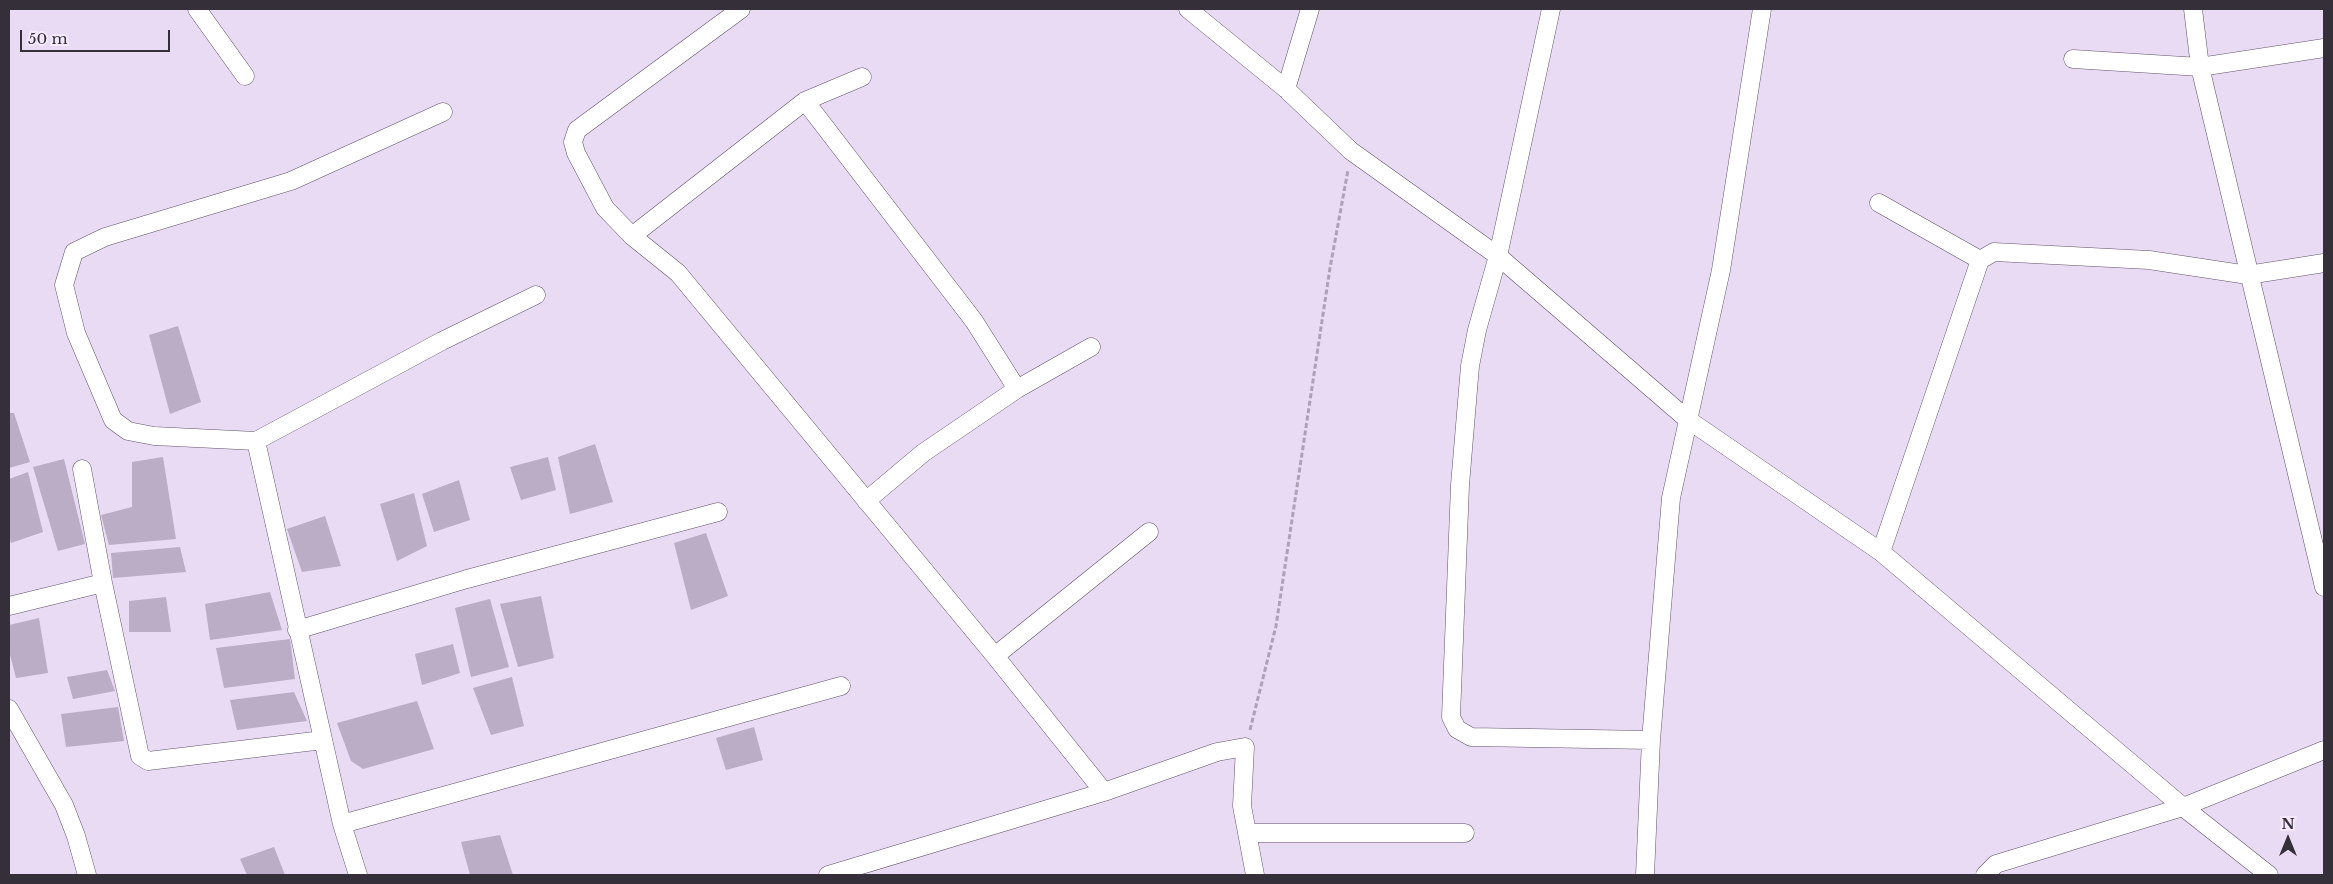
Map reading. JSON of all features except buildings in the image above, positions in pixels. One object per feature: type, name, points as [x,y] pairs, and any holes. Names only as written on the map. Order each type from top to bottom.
[{"type":"street","points":[[197,9],[245,76]]},
{"type":"street","points":[[741,9],[577,130],[573,142],[576,153],[605,208],[632,236],[678,273],[996,656],[1104,792]]},
{"type":"street","points":[[1188,9],[1286,89],[1351,151],[1498,256],[1687,418],[1881,552],[2183,807],[2269,875]]},
{"type":"street","points":[[1286,89],[1310,9]]},
{"type":"street","points":[[1551,9],[1498,256],[1477,330],[1470,366],[1460,485],[1452,717],[1457,729],[1471,737],[1651,740]]},
{"type":"street","points":[[1645,875],[1651,740],[1670,498],[1721,270],[1762,9]]},
{"type":"street","points":[[2193,9],[2200,67],[2324,588]]},
{"type":"street","points":[[2073,59],[2200,67],[2324,48]]},
{"type":"street","points":[[632,236],[805,101],[862,77]]},
{"type":"street","points":[[805,101],[974,321],[1017,389]]},
{"type":"street","points":[[443,112],[291,181],[105,237],[74,252],[64,285],[76,333],[113,420],[128,432],[154,436],[256,441],[442,341],[536,295]]},
{"type":"street","points":[[1879,204],[1980,260]]},
{"type":"street","points":[[1881,552],[1980,260],[1994,252],[2092,256],[2149,260],[2248,275],[2324,263]]},
{"type":"street","points":[[866,501],[923,453],[1017,389],[1091,347]]},
{"type":"street","points":[[256,441],[342,824],[358,875]]},
{"type":"street","points":[[82,469],[103,583],[140,756],[148,761],[323,740]]},
{"type":"street","points":[[297,630],[467,579],[718,512]]},
{"type":"street","points":[[996,656],[1149,532]]},
{"type":"street","points":[[9,606],[103,583]]},
{"type":"street","points":[[342,824],[841,686]]},
{"type":"street","points":[[9,709],[64,805],[76,836],[87,875]]},
{"type":"street","points":[[828,875],[1104,792],[1216,752],[1245,747],[1242,806],[1256,875]]},
{"type":"street","points":[[1986,875],[1996,864],[2183,807],[2324,750]]},
{"type":"street","points":[[1248,834],[1465,833]]},
{"type":"path","points":[[1245,747],[1276,626],[1330,268],[1351,151]]}]
